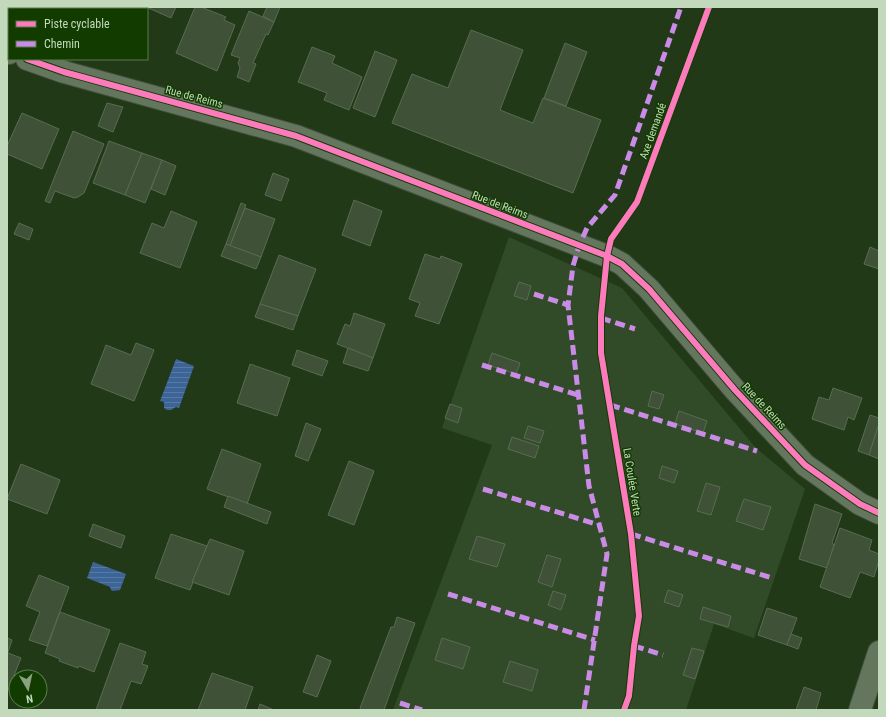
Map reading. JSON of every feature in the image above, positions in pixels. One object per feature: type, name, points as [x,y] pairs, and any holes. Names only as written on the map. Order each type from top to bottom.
[{"type":"street","name":"Rue de Reims","points":[[30,60],[64,72],[296,136],[607,256],[622,264],[649,289],[735,390],[805,465],[860,504],[879,513]]},
{"type":"street","points":[[860,710],[879,652]]},
{"type":"green space","points":[[509,237],[622,288],[756,448],[805,489],[754,638],[714,624],[686,710],[393,710],[492,445],[442,428]]},
{"type":"water","points":[[176,359],[194,366],[179,408],[176,407],[171,410],[167,410],[164,408],[164,402],[160,401]]},
{"type":"water","points":[[93,562],[126,574],[120,590],[113,591],[110,587],[87,578]]},
{"type":"building","points":[[41,7],[72,7],[72,8]]},
{"type":"building","points":[[146,7],[176,7],[171,18]]},
{"type":"building","points":[[195,7],[201,7],[226,17],[224,20],[235,25],[217,71],[176,53]]},
{"type":"building","points":[[267,7],[280,7],[274,22],[263,16]]},
{"type":"building","points":[[249,11],[274,22],[268,35],[266,34],[253,63],[256,64],[249,82],[237,77],[240,68],[238,63],[240,58],[231,55]]},
{"type":"building","points":[[471,30],[523,50],[500,110],[533,123],[543,98],[601,120],[573,193],[392,123],[412,74],[448,88]]},
{"type":"building","points":[[565,43],[587,52],[566,106],[544,98]]},
{"type":"building","points":[[312,47],[335,56],[332,63],[362,77],[349,110],[324,100],[327,93],[298,82]]},
{"type":"building","points":[[375,51],[397,60],[375,117],[353,108]]},
{"type":"building","points":[[107,103],[123,107],[113,132],[98,126]]},
{"type":"building","points":[[22,113],[59,129],[42,169],[7,154],[7,146]]},
{"type":"building","points":[[73,131],[104,144],[84,193],[74,198],[55,191],[50,203],[45,201]]},
{"type":"building","points":[[109,141],[142,153],[125,195],[93,183]]},
{"type":"building","points":[[142,153],[162,160],[145,203],[125,195]]},
{"type":"building","points":[[162,160],[176,166],[165,195],[151,189]]},
{"type":"building","points":[[273,173],[289,179],[281,201],[265,195]]},
{"type":"building","points":[[354,200],[382,211],[370,246],[342,235]]},
{"type":"building","points":[[241,203],[246,205],[230,246],[226,244]]},
{"type":"building","points":[[245,208],[275,219],[261,257],[230,246]]},
{"type":"building","points":[[171,211],[197,222],[180,268],[140,253],[152,223],[164,228]]},
{"type":"building","points":[[19,223],[33,229],[29,240],[14,234]]},
{"type":"building","points":[[226,244],[261,257],[256,269],[221,256]]},
{"type":"building","points":[[870,247],[879,251],[879,269],[864,264]]},
{"type":"building","points":[[425,254],[440,259],[441,256],[462,264],[439,324],[415,316],[420,303],[409,299]]},
{"type":"building","points":[[279,255],[316,269],[298,316],[260,304]]},
{"type":"building","points":[[519,282],[531,286],[527,300],[514,296]]},
{"type":"building","points":[[260,304],[298,316],[293,330],[255,317]]},
{"type":"building","points":[[354,313],[385,324],[373,358],[337,344],[345,324],[350,326]]},
{"type":"building","points":[[136,343],[154,350],[134,401],[91,384],[106,345],[131,355]]},
{"type":"building","points":[[348,348],[373,358],[368,371],[343,363]]},
{"type":"building","points":[[297,350],[328,361],[322,376],[292,365]]},
{"type":"building","points":[[492,353],[520,363],[516,374],[488,365]]},
{"type":"building","points":[[250,364],[290,378],[277,416],[237,403]]},
{"type":"building","points":[[833,388],[862,398],[854,420],[848,417],[844,430],[812,419],[819,397],[829,400]]},
{"type":"building","points":[[652,391],[664,395],[659,409],[648,406]]},
{"type":"building","points":[[450,404],[462,408],[458,423],[445,418]]},
{"type":"building","points":[[679,411],[707,421],[703,433],[675,424]]},
{"type":"building","points":[[870,415],[879,418],[879,424],[869,455],[858,451]]},
{"type":"building","points":[[306,423],[321,429],[308,461],[295,456]]},
{"type":"building","points":[[879,424],[879,459],[869,455]]},
{"type":"building","points":[[528,426],[544,431],[540,443],[524,438]]},
{"type":"building","points":[[512,437],[539,446],[535,458],[508,449]]},
{"type":"building","points":[[222,449],[261,464],[247,504],[207,489]]},
{"type":"building","points":[[349,461],[374,471],[354,525],[328,515]]},
{"type":"building","points":[[21,464],[60,480],[47,514],[7,499]]},
{"type":"building","points":[[662,466],[678,471],[674,483],[659,478]]},
{"type":"building","points":[[706,483],[720,487],[711,515],[697,511]]},
{"type":"building","points":[[228,496],[271,512],[267,524],[224,507]]},
{"type":"building","points":[[744,499],[771,507],[763,530],[736,521]]},
{"type":"building","points":[[815,504],[842,514],[832,543],[834,545],[827,568],[799,559]]},
{"type":"building","points":[[93,524],[125,536],[121,548],[89,536]]},
{"type":"building","points":[[840,528],[872,540],[869,550],[879,554],[879,560],[874,577],[860,572],[850,598],[820,587]]},
{"type":"building","points":[[171,534],[207,546],[190,590],[155,578]]},
{"type":"building","points":[[477,536],[505,544],[497,567],[469,559]]},
{"type":"building","points":[[210,539],[244,551],[229,595],[192,582]]},
{"type":"building","points":[[547,555],[561,559],[552,587],[538,582]]},
{"type":"building","points":[[39,575],[69,587],[47,646],[29,640],[40,612],[26,606]]},
{"type":"building","points":[[668,590],[683,595],[679,607],[664,602]]},
{"type":"building","points":[[553,591],[566,595],[561,610],[548,605]]},
{"type":"building","points":[[703,607],[731,616],[728,627],[700,619]]},
{"type":"building","points":[[767,608],[797,618],[787,645],[758,635]]},
{"type":"building","points":[[60,612],[110,630],[94,672],[79,666],[78,668],[59,661],[60,659],[45,653]]},
{"type":"building","points":[[397,617],[415,623],[384,710],[362,710],[360,708],[391,627],[394,627]]},
{"type":"building","points":[[791,634],[802,638],[798,649],[787,645]]},
{"type":"building","points":[[7,638],[12,640],[7,655]]},
{"type":"building","points":[[442,638],[470,647],[463,669],[435,660]]},
{"type":"building","points":[[120,643],[146,652],[142,664],[148,666],[141,684],[131,681],[120,710],[96,710]]},
{"type":"building","points":[[692,648],[704,651],[695,679],[683,675]]},
{"type":"building","points":[[8,653],[21,658],[17,669],[8,669],[7,693]]},
{"type":"building","points":[[317,655],[331,661],[317,697],[303,692]]},
{"type":"building","points":[[510,661],[538,670],[532,691],[503,682]]},
{"type":"building","points":[[212,673],[253,687],[245,710],[198,710]]},
{"type":"building","points":[[804,687],[821,693],[816,710],[796,710]]},
{"type":"building","points":[[260,704],[274,710],[258,710]]},
{"type":"marked path","points":[[584,710],[607,554],[589,486],[568,305],[573,266],[579,246],[587,228],[615,195],[681,7]]},
{"type":"marked path","points":[[534,294],[568,305]]},
{"type":"marked path","points":[[601,318],[635,329]]},
{"type":"marked path","points":[[482,365],[578,395]]},
{"type":"marked path","points":[[610,405],[757,451]]},
{"type":"marked path","points":[[483,489],[599,525]]},
{"type":"marked path","points":[[631,534],[772,578]]},
{"type":"marked path","points":[[448,594],[595,640]]},
{"type":"marked path","points":[[634,646],[663,655]]},
{"type":"marked path","points":[[400,703],[422,710]]},
{"type":"cycle path","name":"Axe demandé","points":[[624,710],[629,696],[634,646],[639,616],[631,534],[601,353],[601,316],[607,256],[611,239],[637,202],[709,7]]},
{"type":"cycle path","points":[[30,60],[64,72],[296,136],[607,256],[622,264],[649,289],[735,390],[805,465],[860,504],[879,513]]}]
